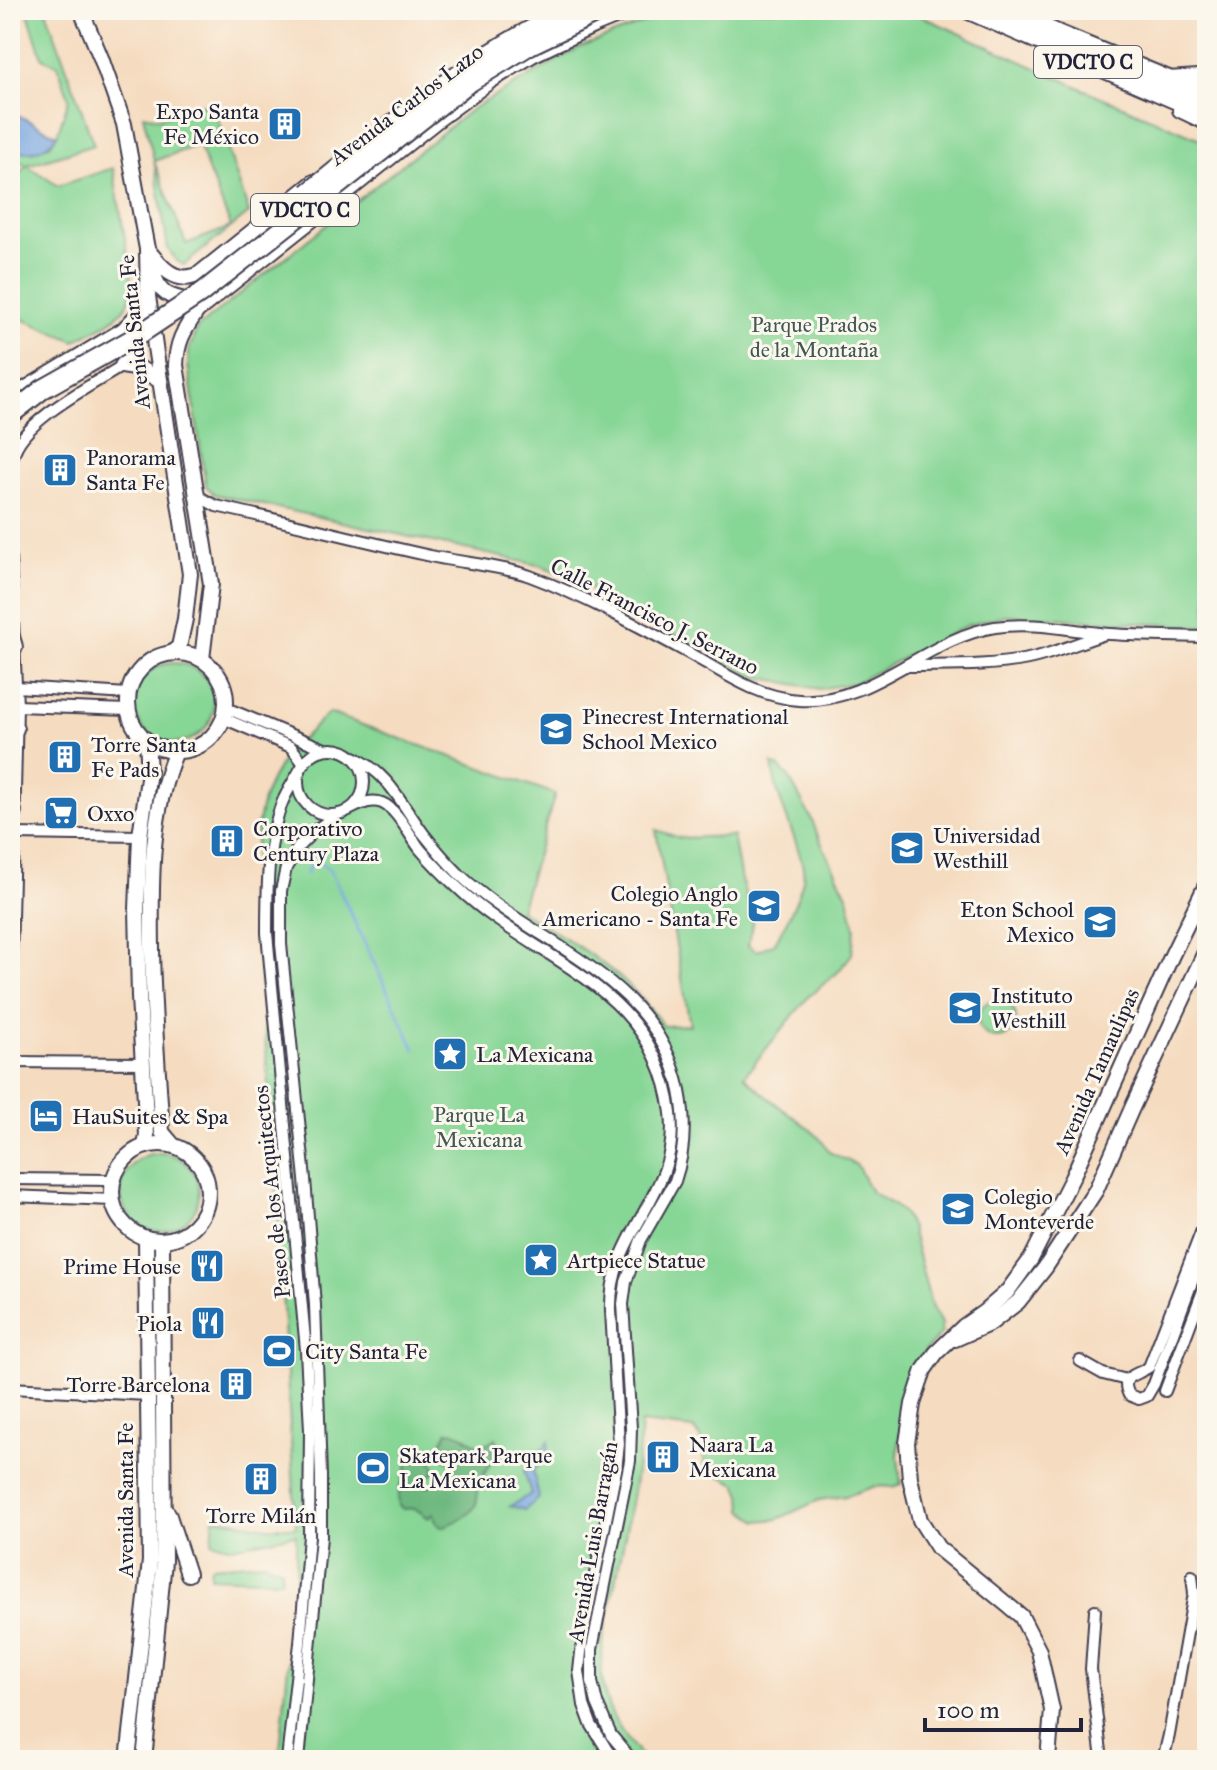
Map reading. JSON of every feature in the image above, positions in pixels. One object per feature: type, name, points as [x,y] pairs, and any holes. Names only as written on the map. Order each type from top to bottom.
[{"type":"highway","name":"Avenida Carlos Lazo","points":[[10,400],[131,329],[462,73],[523,34],[571,10]]},
{"type":"highway","name":"VDCTO C","points":[[969,10],[1164,86],[1207,96]]},
{"type":"highway","name":"VDCTO C","points":[[1004,10],[1164,86],[1207,113]]},
{"type":"highway","name":"Avenida Carlos Lazo","points":[[10,415],[43,389],[137,336],[200,294],[467,84],[560,29],[598,18]]},
{"type":"street","name":"Avenida Santa Fe","points":[[81,10],[124,124],[147,249],[148,296],[190,574],[179,647],[171,653]]},
{"type":"street","name":"Avenida Carlos Lazo","points":[[147,249],[162,268],[174,276],[189,279],[199,274],[459,68],[559,10]]},
{"type":"street","points":[[591,10],[598,18]]},
{"type":"street","name":"Avenida Carlos Lazo","points":[[197,311],[490,81],[598,18],[632,10]]},
{"type":"street","points":[[440,118],[459,68]]},
{"type":"street","points":[[1207,79],[1199,77],[1164,86],[1175,108],[1207,123]]},
{"type":"street","points":[[147,249],[156,284],[163,292],[170,297],[199,303],[212,299]]},
{"type":"street","name":"Avenida Carlos Lazo","points":[[10,400],[123,330],[143,309],[148,296]]},
{"type":"street","name":"Avenida Santa Fe","points":[[197,311],[181,335],[176,365],[211,584],[202,659]]},
{"type":"street","points":[[10,464],[16,447],[47,415],[122,366],[129,348],[117,337],[109,338]]},
{"type":"street","points":[[122,366],[141,369],[160,381]]},
{"type":"street","points":[[180,507],[187,497],[198,496]]},
{"type":"street","name":"Calle Francisco J. Serrano","points":[[198,496],[216,506],[435,557],[525,574],[569,591],[727,676],[767,694],[797,700],[826,700],[871,685],[933,650],[993,627],[1021,625],[1108,634],[1207,637]]},
{"type":"street","points":[[10,557],[11,642],[17,706],[13,732],[10,1003]]},
{"type":"street","name":"Calle Francisco J. Serrano","points":[[903,666],[996,664],[1043,655],[1108,634]]},
{"type":"street","points":[[171,653],[190,654],[202,659],[215,670],[225,691],[224,713],[215,732],[194,748],[176,751],[147,742],[131,722],[128,694],[131,682],[142,666],[157,657],[171,653]]},
{"type":"street","points":[[16,687],[128,694]]},
{"type":"street","points":[[17,706],[128,710]]},
{"type":"street","points":[[224,713],[354,757],[364,775],[361,795],[356,804],[343,812],[327,815],[317,812],[302,798],[298,778],[310,757],[325,749]]},
{"type":"street","points":[[224,713],[291,747],[302,767]]},
{"type":"street","points":[[145,1146],[137,909],[140,836],[149,771],[147,742]]},
{"type":"street","points":[[173,1145],[162,1132],[151,907],[154,844],[166,776],[176,751]]},
{"type":"street","name":"Avenida Luis Barragán","points":[[354,757],[381,774],[437,851],[461,875],[495,904],[621,990],[641,1010],[656,1032],[676,1074],[685,1128],[679,1169],[641,1240],[626,1282],[623,1304],[631,1428],[630,1461],[594,1634],[592,1663],[595,1695],[601,1715],[611,1735],[632,1760]]},
{"type":"street","name":"Paseo de los Arquitectos","points":[[287,1760],[309,1536],[310,1430],[306,1350],[267,933],[268,882],[279,812],[302,767]]},
{"type":"street","name":"Avenida Luis Barragán","points":[[343,812],[370,801],[388,806],[429,859],[460,890],[487,913],[613,998],[641,1032],[661,1073],[671,1109],[671,1151],[664,1175],[626,1242],[613,1280],[611,1311],[619,1444],[583,1634],[579,1671],[582,1697],[591,1724],[615,1760]]},
{"type":"street","name":"Paseo de los Arquitectos","points":[[299,1760],[321,1537],[321,1476],[315,1305],[281,944],[283,878],[299,846],[314,831],[343,812]]},
{"type":"street","points":[[14,834],[140,836]]},
{"type":"street","name":"Avenida Tamaulipas","points":[[1048,1760],[1052,1710],[1039,1651],[1021,1616],[938,1548],[920,1520],[910,1478],[907,1443],[913,1404],[924,1370],[936,1353],[1007,1292],[1031,1259],[1072,1178],[1207,883]]},
{"type":"street","points":[[487,913],[495,904]]},
{"type":"street","name":"Avenida Tamaulipas","points":[[951,1341],[991,1323],[1018,1302],[1045,1268],[1096,1190],[1207,948]]},
{"type":"street","points":[[10,1062],[143,1063]]},
{"type":"street","points":[[282,1100],[296,1099]]},
{"type":"street","points":[[159,1143],[173,1145],[198,1162],[206,1175],[209,1190],[207,1205],[201,1219],[190,1230],[162,1241],[146,1238],[134,1233],[116,1213],[113,1180],[120,1165],[131,1154],[159,1143]]},
{"type":"street","points":[[1072,1178],[1096,1190]]},
{"type":"street","points":[[10,1179],[113,1180]]},
{"type":"street","points":[[10,1196],[113,1200]]},
{"type":"street","points":[[1207,1217],[1149,1367],[1127,1380],[1125,1388],[1129,1395],[1139,1399],[1147,1396],[1154,1384],[1207,1242]]},
{"type":"street","name":"Avenida Santa Fe","points":[[128,1760],[150,1561],[146,1238]]},
{"type":"street","name":"Avenida Santa Fe","points":[[144,1760],[164,1561],[162,1241]]},
{"type":"street","points":[[613,1280],[626,1282]]},
{"type":"street","points":[[1165,1391],[1207,1280]]},
{"type":"street","points":[[1080,1361],[1103,1374],[1127,1380]]},
{"type":"street","points":[[10,1388],[148,1395]]},
{"type":"street","points":[[164,1502],[188,1574]]},
{"type":"street","points":[[309,1536],[321,1537]]},
{"type":"street","points":[[1163,1760],[1194,1593],[1192,1576]]},
{"type":"street","points":[[1095,1610],[1091,1669],[1102,1760]]},
{"type":"street","points":[[582,1697],[595,1695]]},
{"type":"green space","points":[[27,10],[46,10],[94,145],[27,165],[58,186],[113,168],[131,274],[131,295],[125,308],[75,341],[10,314],[10,188],[26,165],[10,155],[10,147],[14,150],[50,145],[57,135],[69,99],[58,65],[42,58]]},
{"type":"green space","name":"Parque Prados de la Montaña","points":[[678,10],[908,10],[1207,142],[1207,627],[1005,615],[968,625],[854,683],[819,689],[752,676],[565,575],[542,566],[214,494],[206,486],[188,365],[189,350],[197,328],[472,109],[581,47]]},
{"type":"green space","points":[[212,102],[249,213],[184,265],[168,249],[154,162],[186,244],[231,227],[198,145],[154,161],[143,115],[159,118]]},
{"type":"green space","points":[[174,663],[189,666],[202,675],[211,688],[214,703],[211,718],[202,731],[189,740],[174,743],[159,740],[146,731],[137,718],[134,703],[137,688],[146,675],[159,666]]},
{"type":"green space","name":"Parque La Mexicana","points":[[329,713],[555,794],[520,910],[598,960],[633,990],[663,1026],[690,1025],[656,830],[680,838],[733,836],[741,880],[753,918],[748,946],[757,951],[775,943],[798,896],[803,872],[772,764],[788,776],[848,897],[855,928],[852,954],[837,973],[809,996],[744,1076],[811,1130],[829,1152],[857,1165],[871,1192],[903,1213],[911,1228],[932,1308],[942,1325],[942,1332],[913,1365],[903,1399],[898,1457],[901,1484],[892,1487],[876,1486],[846,1496],[819,1500],[778,1519],[758,1521],[743,1510],[737,1484],[706,1469],[700,1437],[693,1429],[641,1423],[632,1497],[604,1634],[602,1666],[606,1698],[612,1715],[645,1760],[279,1760],[296,1581],[296,1534],[233,1547],[212,1542],[214,1518],[268,1527],[296,1527],[274,1155],[254,893],[255,854],[257,827],[272,778],[294,748]]},
{"type":"green space","points":[[997,1000],[1010,1006],[1016,1019],[1010,1032],[997,1038],[984,1032],[978,1019],[984,1006]]},
{"type":"green space","points":[[152,1153],[168,1153],[182,1159],[193,1170],[199,1192],[193,1214],[182,1225],[168,1231],[152,1231],[138,1225],[127,1214],[121,1200],[121,1184],[127,1170],[138,1159]]},
{"type":"green space","points":[[448,1431],[482,1446],[496,1438],[497,1443],[492,1452],[493,1459],[476,1488],[473,1509],[463,1518],[442,1527],[433,1514],[429,1518],[415,1509],[403,1509],[399,1506],[399,1495],[407,1467],[408,1447],[412,1445],[415,1449],[425,1449],[434,1466],[435,1471],[426,1479],[427,1487],[436,1481],[441,1482],[449,1473],[450,1462],[434,1454]]},
{"type":"green space","points":[[263,1562],[282,1569],[281,1580],[210,1577],[211,1566]]},
{"type":"water","points":[[10,111],[57,135],[36,151],[23,152],[10,147]]},
{"type":"water","points":[[549,1441],[547,1460],[533,1470],[539,1498],[525,1510],[510,1506],[531,1494],[524,1471]]},
{"type":"waterway","points":[[306,874],[317,863],[331,872],[415,1049]]},
{"type":"place","name":"Expo Santa Fe México","points":[[285,124]]},
{"type":"place","name":"Panorama Santa Fe","points":[[60,470]]},
{"type":"place","name":"Pinecrest International School Mexico","points":[[556,729]]},
{"type":"place","name":"Torre Santa Fe Pads","points":[[65,757]]},
{"type":"place","name":"Oxxo","points":[[61,813]]},
{"type":"place","name":"Corporativo Century Plaza","points":[[227,841]]},
{"type":"place","name":"Universidad Westhill","points":[[907,848]]},
{"type":"place","name":"Colegio Anglo Americano - Santa Fe","points":[[764,906]]},
{"type":"place","name":"Eton School Mexico","points":[[1100,922]]},
{"type":"place","name":"Instituto Westhill","points":[[965,1008]]},
{"type":"place","name":"La Mexicana","points":[[450,1054]]},
{"type":"place","name":"HauSuites & Spa","points":[[46,1116]]},
{"type":"place","name":"Colegio Monteverde","points":[[958,1209]]},
{"type":"place","name":"Artpiece Statue","points":[[541,1260]]},
{"type":"place","name":"Prime House","points":[[207,1266]]},
{"type":"place","name":"Piola","points":[[208,1323]]},
{"type":"place","name":"City Santa Fe","points":[[279,1351]]},
{"type":"place","name":"Torre Barcelona","points":[[236,1384]]},
{"type":"place","name":"Naara La Mexicana","points":[[663,1457]]},
{"type":"place","name":"Skatepark Parque La Mexicana","points":[[373,1468]]},
{"type":"place","name":"Torre Milán","points":[[261,1479]]}]
